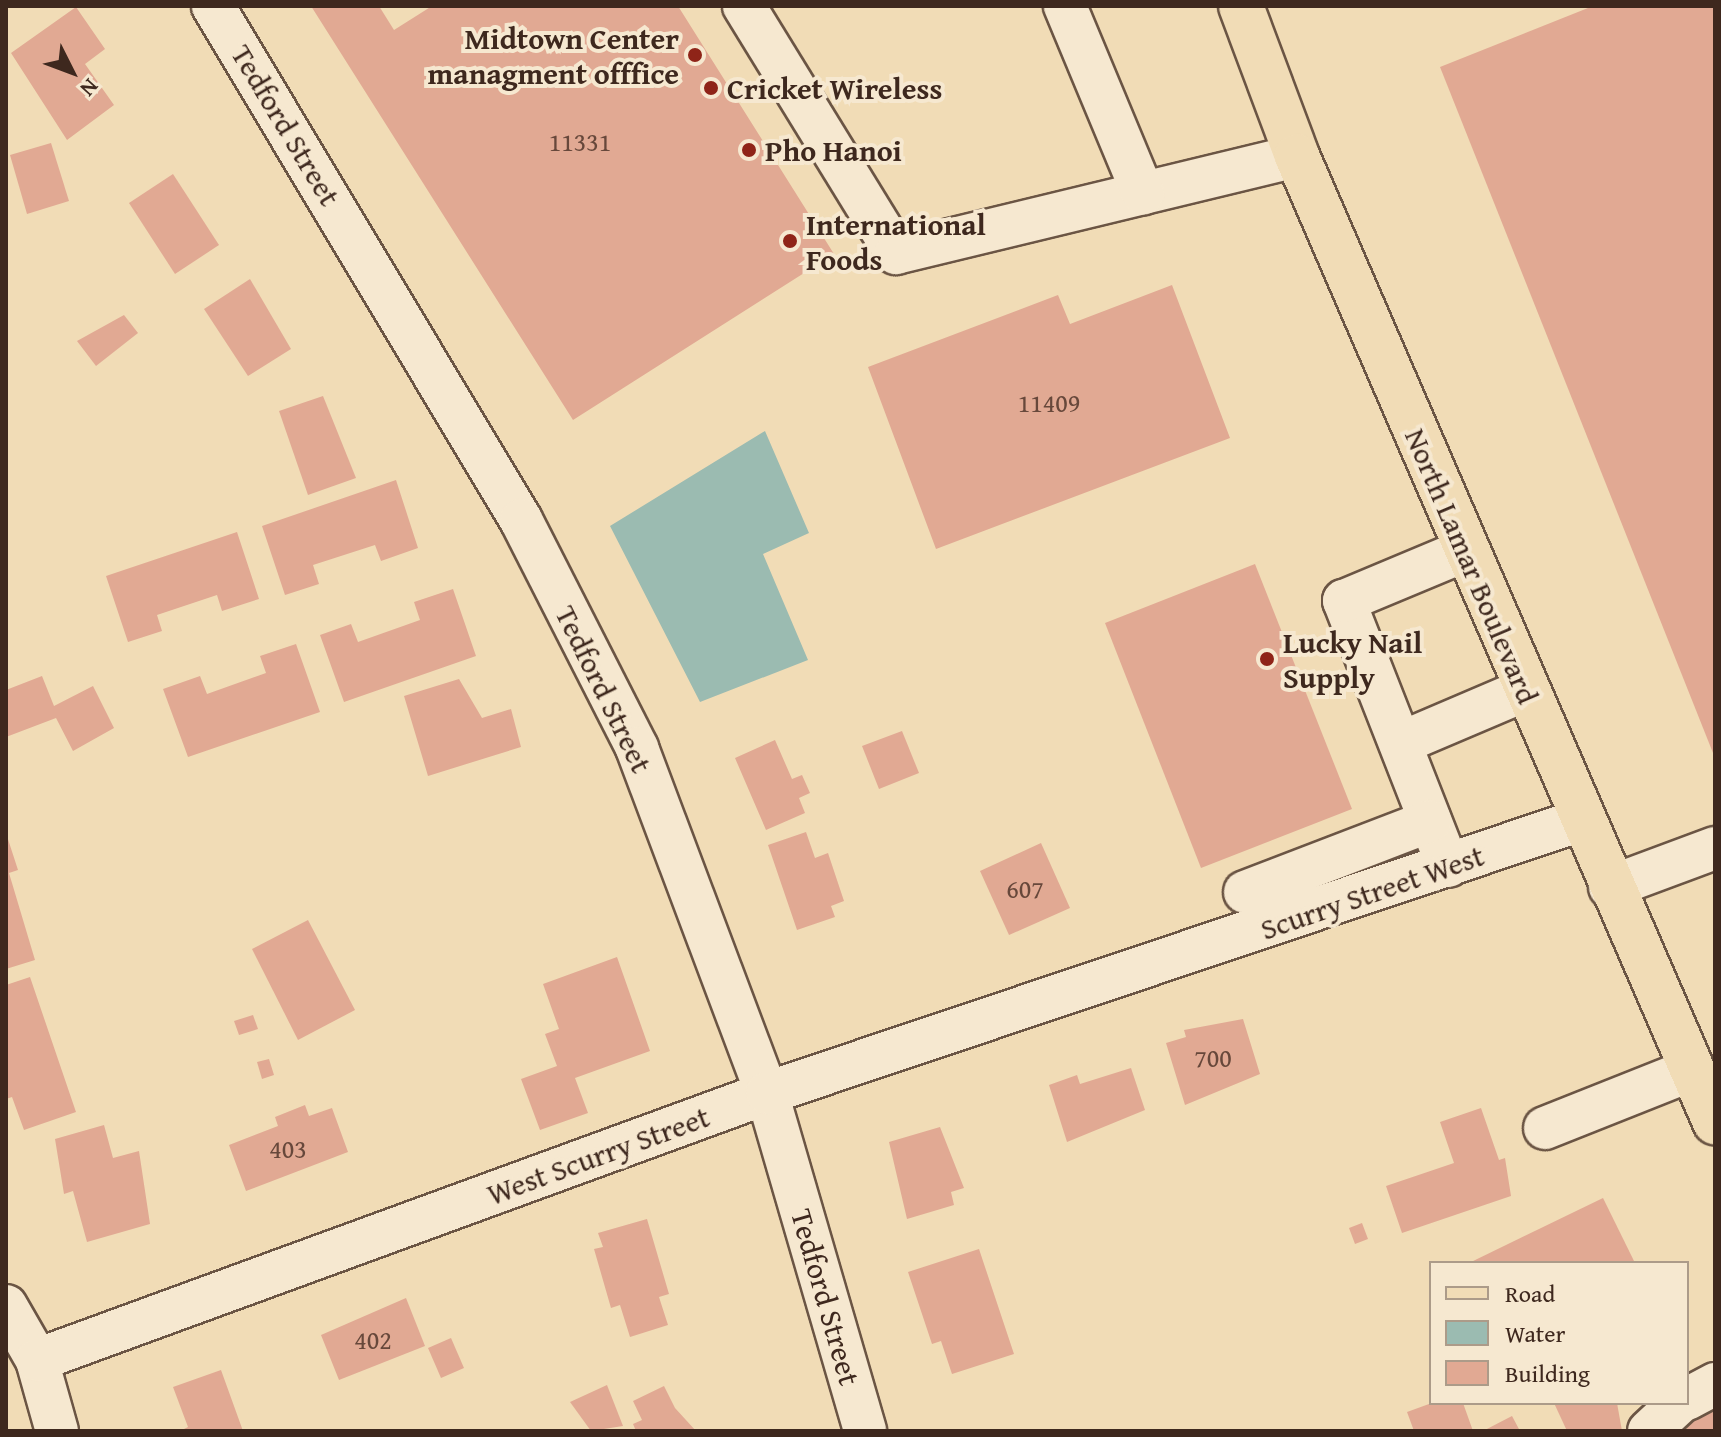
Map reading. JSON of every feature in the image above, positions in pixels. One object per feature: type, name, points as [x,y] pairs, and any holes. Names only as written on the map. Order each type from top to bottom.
[{"type":"main road","name":"North Lamar Boulevard","points":[[1241,6],[1297,156],[1610,887],[1691,1070],[1713,1112]]},
{"type":"street","name":"Tedford Street","points":[[213,6],[521,520],[637,748],[767,1093],[865,1431]]},
{"type":"street","points":[[744,6],[896,253],[1297,156]]},
{"type":"street","points":[[1065,6],[1143,193]]},
{"type":"street","points":[[1448,866],[1403,742],[1344,601],[1466,550]]},
{"type":"street","points":[[1403,742],[1525,690]]},
{"type":"street","name":"Scurry Street West","points":[[1164,965],[1581,820]]},
{"type":"street","points":[[1245,892],[1430,821]]},
{"type":"street","points":[[1610,887],[1715,848]]},
{"type":"street","name":"West Scurry Street","points":[[37,1360],[767,1093],[1164,965]]},
{"type":"street","points":[[1545,1128],[1691,1070]]},
{"type":"street","points":[[6,1306],[37,1360],[57,1431]]},
{"type":"street","points":[[1689,1398],[1715,1384]]},
{"type":"street","points":[[1649,1431],[1677,1405]]},
{"type":"water","points":[[765,431],[809,533],[763,554],[808,660],[700,702],[610,526]]},
{"type":"building","points":[[311,6],[379,6],[394,30],[432,6],[678,6],[834,254],[573,420]]},
{"type":"building","points":[[1593,6],[1715,6],[1715,758],[1440,67]]},
{"type":"building","points":[[76,7],[105,49],[85,64],[114,105],[67,140],[11,53]]},
{"type":"building","points":[[51,143],[69,201],[27,214],[10,155]]},
{"type":"building","points":[[173,174],[219,245],[175,274],[129,203]]},
{"type":"building","points":[[250,279],[291,349],[248,376],[204,309]]},
{"type":"building","points":[[1172,285],[1230,438],[936,549],[868,367],[1058,295],[1070,324]]},
{"type":"building","points":[[124,315],[138,333],[96,366],[77,341]]},
{"type":"building","points":[[323,396],[356,478],[308,495],[279,411]]},
{"type":"building","points":[[396,480],[418,548],[381,561],[375,545],[313,565],[319,584],[285,595],[262,526]]},
{"type":"building","points":[[237,532],[259,599],[222,611],[217,595],[157,615],[162,631],[128,642],[106,576]]},
{"type":"building","points":[[1255,564],[1352,809],[1201,868],[1105,623]]},
{"type":"building","points":[[453,589],[476,656],[344,702],[320,635],[351,624],[358,642],[420,620],[414,602]]},
{"type":"building","points":[[296,644],[320,712],[188,757],[163,689],[200,676],[207,694],[266,673],[260,656]]},
{"type":"building","points":[[42,676],[54,706],[93,686],[114,728],[73,751],[56,718],[6,737],[6,690]]},
{"type":"building","points":[[459,679],[482,718],[511,709],[521,747],[428,776],[404,696]]},
{"type":"building","points":[[902,731],[919,773],[879,789],[862,746]]},
{"type":"building","points":[[775,740],[792,779],[802,775],[810,793],[799,798],[805,813],[766,830],[735,758]]},
{"type":"building","points":[[806,832],[815,858],[828,853],[844,901],[831,906],[835,917],[797,930],[768,845]]},
{"type":"building","points":[[6,833],[18,870],[9,873],[35,960],[6,969]]},
{"type":"building","points":[[1041,843],[1070,908],[1009,935],[980,871]]},
{"type":"building","points":[[308,920],[355,1010],[298,1040],[252,949]]},
{"type":"building","points":[[617,957],[650,1051],[575,1078],[588,1113],[540,1130],[521,1079],[557,1066],[545,1034],[559,1029],[543,984]]},
{"type":"building","points":[[30,977],[76,1112],[24,1130],[12,1097],[6,1099],[6,985]]},
{"type":"building","points":[[253,1015],[258,1029],[239,1035],[234,1021]]},
{"type":"building","points":[[1243,1019],[1260,1074],[1185,1105],[1166,1043],[1186,1037],[1184,1030]]},
{"type":"building","points":[[269,1059],[274,1075],[262,1079],[257,1062]]},
{"type":"building","points":[[1131,1068],[1145,1110],[1067,1142],[1049,1085],[1077,1075],[1080,1084]]},
{"type":"building","points":[[305,1105],[309,1116],[332,1108],[348,1152],[246,1191],[229,1145],[278,1126],[275,1117]]},
{"type":"building","points":[[1481,1108],[1499,1160],[1505,1158],[1511,1196],[1402,1233],[1386,1186],[1454,1163],[1440,1122]]},
{"type":"building","points":[[104,1125],[113,1158],[139,1151],[150,1224],[87,1242],[73,1191],[64,1194],[55,1139]]},
{"type":"building","points":[[940,1127],[964,1188],[951,1192],[954,1205],[907,1219],[889,1142]]},
{"type":"building","points":[[1603,1198],[1634,1261],[1473,1261]]},
{"type":"building","points":[[647,1219],[669,1294],[659,1297],[668,1325],[630,1337],[620,1305],[611,1308],[594,1249],[603,1247],[598,1233]]},
{"type":"building","points":[[1362,1223],[1368,1239],[1355,1244],[1349,1228]]},
{"type":"building","points":[[979,1249],[1014,1354],[952,1374],[941,1341],[932,1344],[908,1272]]},
{"type":"building","points":[[406,1298],[425,1346],[339,1380],[321,1335]]},
{"type":"building","points":[[451,1338],[464,1368],[441,1378],[428,1348]]},
{"type":"building","points":[[221,1370],[243,1431],[180,1431],[188,1427],[173,1387]]},
{"type":"building","points":[[607,1385],[623,1426],[591,1431],[570,1402]]},
{"type":"building","points":[[664,1386],[675,1408],[696,1431],[636,1431],[633,1424],[642,1420],[633,1401]]},
{"type":"building","points":[[1715,1401],[1715,1431],[1688,1431],[1682,1416]]},
{"type":"building","points":[[1429,1404],[1464,1405],[1473,1431],[1414,1431],[1407,1412]]},
{"type":"building","points":[[1555,1405],[1617,1405],[1622,1431],[1567,1431]]},
{"type":"building","points":[[1512,1416],[1520,1431],[1483,1431]]},
{"type":"place","name":"Midtown Center managment offfice","points":[[695,55]]},
{"type":"place","name":"Cricket Wireless","points":[[711,88]]},
{"type":"place","name":"Pho Hanoi","points":[[749,150]]},
{"type":"place","name":"International Foods","points":[[790,241]]},
{"type":"place","name":"Lucky Nail Supply","points":[[1267,659]]}]
